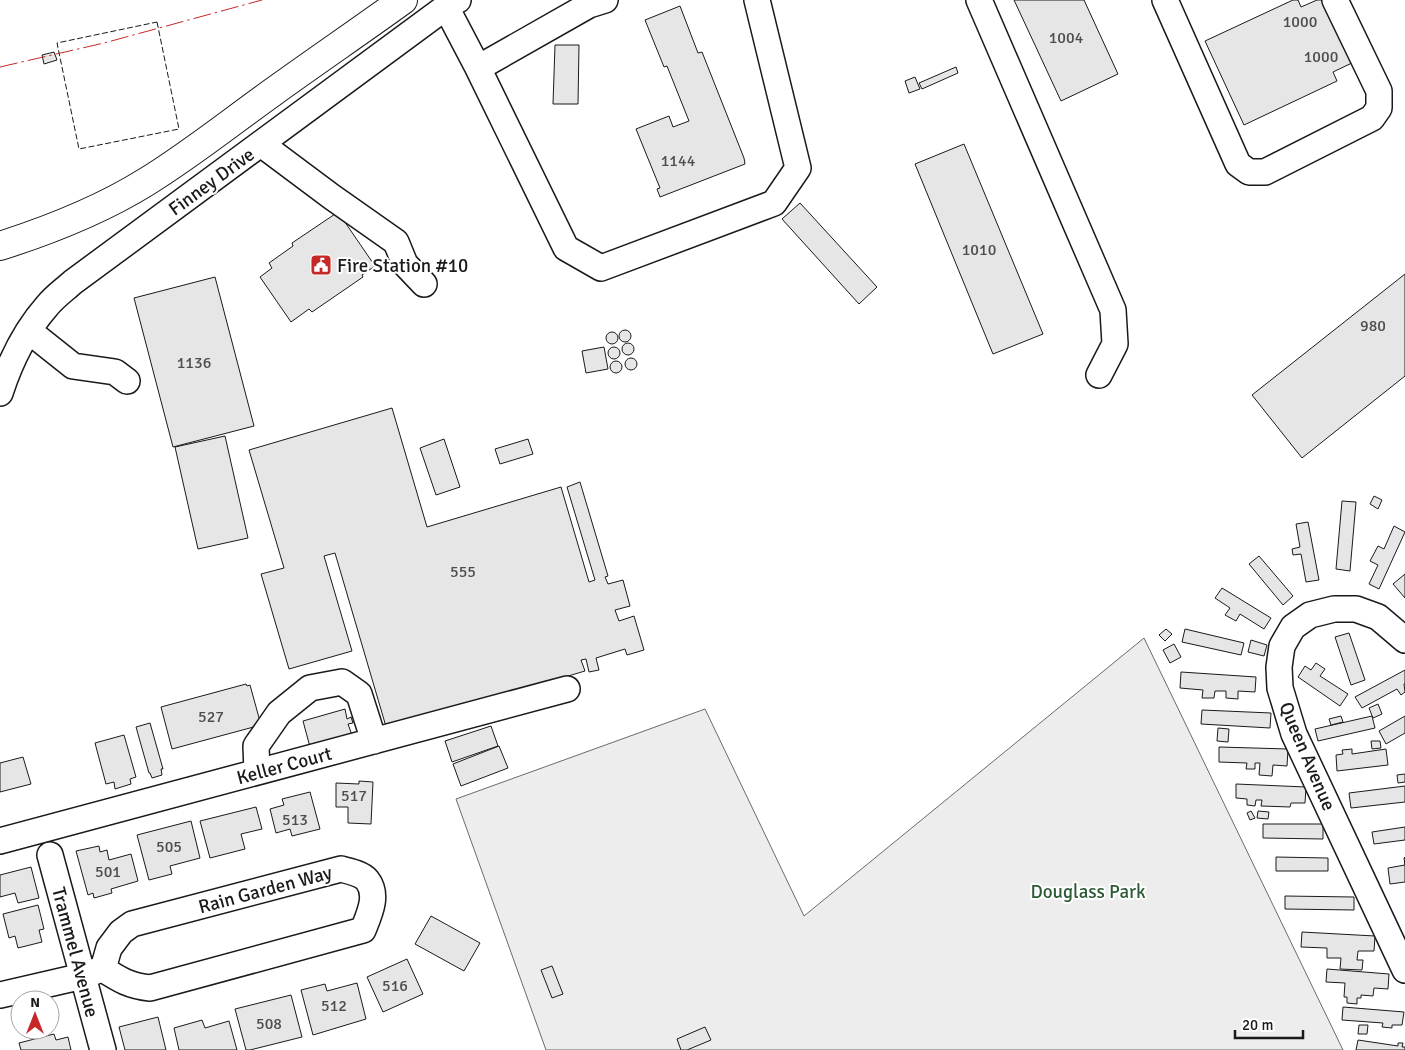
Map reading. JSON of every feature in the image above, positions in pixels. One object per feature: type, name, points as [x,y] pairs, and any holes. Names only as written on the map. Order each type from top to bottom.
[{"type":"highway","points":[[0,246],[37,234],[98,208],[145,183],[189,154],[403,0]]},
{"type":"street","points":[[478,68],[588,5],[605,0]]},
{"type":"street","points":[[452,4],[478,68],[566,248],[601,268],[774,203],[798,168],[757,0]]},
{"type":"street","points":[[979,0],[1114,310],[1115,344],[1099,375]]},
{"type":"street","points":[[1165,0],[1238,164],[1249,172],[1265,172],[1372,118],[1379,108],[1379,91],[1335,0]]},
{"type":"street","name":"Finney Drive","points":[[0,393],[8,368],[29,331],[47,306],[73,282],[452,4]]},
{"type":"street","points":[[261,144],[396,242],[405,264],[424,284]]},
{"type":"street","points":[[29,331],[73,366],[115,372],[128,381]]},
{"type":"street","name":"Queen Avenue","points":[[1405,640],[1378,616],[1356,609],[1334,609],[1310,615],[1293,627],[1282,646],[1279,667],[1280,688],[1294,734],[1405,970]]},
{"type":"street","points":[[257,772],[256,746],[279,713],[310,688],[342,682],[359,694],[374,741]]},
{"type":"street","name":"Keller Court","points":[[0,841],[567,689]]},
{"type":"street","name":"Trammel Avenue","points":[[50,855],[93,972],[103,1050]]},
{"type":"street","name":"Rain Garden Way","points":[[341,869],[356,873],[367,880],[373,894],[371,910],[364,930],[354,933],[150,988],[137,987],[93,972],[121,932],[132,924],[341,869]]},
{"type":"street","points":[[0,995],[93,972]]},
{"type":"shaded area","name":"Douglass Park","points":[[1144,638],[1343,1050],[546,1050],[456,799],[705,709],[804,916]]},
{"type":"building","points":[[1014,0],[1084,0],[1118,74],[1061,101]]},
{"type":"building","points":[[1293,0],[1298,0],[1301,7],[1317,0],[1325,0],[1354,62],[1333,72],[1337,81],[1244,125],[1205,41]]},
{"type":"building","points":[[680,6],[698,53],[702,52],[745,164],[660,197],[657,189],[660,188],[636,129],[669,116],[673,127],[689,121],[667,66],[664,67],[645,20]]},
{"type":"building","points":[[555,45],[579,45],[578,104],[553,104]]},
{"type":"building","points":[[54,52],[57,60],[44,64],[42,55]]},
{"type":"building","points":[[956,67],[958,73],[922,89],[919,83]]},
{"type":"building","points":[[915,77],[920,89],[909,93],[905,81]]},
{"type":"building","points":[[964,144],[1043,334],[993,354],[915,164]]},
{"type":"building","points":[[800,203],[877,287],[859,304],[782,219]]},
{"type":"building","points":[[338,212],[375,266],[362,275],[363,277],[312,312],[309,309],[291,322],[260,277],[272,268],[269,263],[293,246],[292,243]]},
{"type":"building","points":[[1405,274],[1405,376],[1302,458],[1252,395]]},
{"type":"building","points":[[215,277],[254,426],[173,447],[134,298]]},
{"type":"building","points":[[623,330],[627,330],[631,336],[627,342],[623,342],[619,338],[619,334]]},
{"type":"building","points":[[610,332],[614,332],[618,338],[614,344],[610,344],[606,340],[606,336]]},
{"type":"building","points":[[626,343],[630,343],[634,349],[630,355],[626,355],[622,351],[622,347]]},
{"type":"building","points":[[604,347],[608,369],[586,373],[582,351]]},
{"type":"building","points":[[612,347],[616,347],[620,353],[616,359],[612,359],[608,355],[608,351]]},
{"type":"building","points":[[629,358],[633,358],[637,364],[633,370],[629,370],[625,366],[625,362]]},
{"type":"building","points":[[614,361],[618,361],[622,367],[618,373],[614,373],[610,369],[610,365]]},
{"type":"building","points":[[392,408],[427,527],[561,487],[589,582],[595,580],[567,487],[580,482],[608,576],[605,577],[608,584],[623,580],[630,606],[615,610],[619,621],[634,616],[644,650],[627,655],[625,649],[596,658],[599,670],[589,672],[586,659],[581,660],[585,671],[387,730],[335,553],[324,556],[352,651],[289,669],[261,574],[284,568],[249,450]]},
{"type":"building","points":[[225,436],[248,538],[198,549],[175,447]]},
{"type":"building","points":[[444,439],[460,487],[436,495],[420,448]]},
{"type":"building","points":[[528,439],[533,454],[500,464],[495,449]]},
{"type":"building","points":[[1374,496],[1382,500],[1378,509],[1370,504]]},
{"type":"building","points":[[1342,501],[1356,502],[1350,571],[1336,569]]},
{"type":"building","points":[[1308,522],[1319,580],[1306,582],[1301,554],[1293,555],[1292,549],[1300,547],[1296,524]]},
{"type":"building","points":[[1394,526],[1405,532],[1379,589],[1369,584],[1378,565],[1370,561],[1378,546],[1384,549]]},
{"type":"building","points":[[1259,556],[1293,596],[1283,605],[1249,564]]},
{"type":"building","points":[[1405,574],[1405,598],[1393,584]]},
{"type":"building","points":[[1222,588],[1271,618],[1264,629],[1240,614],[1236,621],[1225,615],[1230,608],[1215,598]]},
{"type":"building","points":[[1166,629],[1172,634],[1165,641],[1159,635]]},
{"type":"building","points":[[1185,629],[1244,643],[1241,655],[1182,642]]},
{"type":"building","points":[[1349,633],[1365,680],[1351,685],[1335,637]]},
{"type":"building","points":[[1251,640],[1267,645],[1264,656],[1248,652]]},
{"type":"building","points":[[1174,644],[1181,657],[1170,663],[1163,650]]},
{"type":"building","points":[[1316,663],[1325,669],[1320,676],[1348,694],[1340,706],[1298,677],[1305,666],[1311,670]]},
{"type":"building","points":[[1405,670],[1405,692],[1401,695],[1397,689],[1362,708],[1355,697]]},
{"type":"building","points":[[1181,672],[1256,677],[1255,692],[1238,691],[1238,699],[1226,698],[1226,691],[1215,691],[1214,698],[1202,698],[1203,690],[1180,688]]},
{"type":"building","points":[[246,684],[247,686],[250,685],[261,725],[172,749],[161,707]]},
{"type":"building","points":[[1378,704],[1382,714],[1373,718],[1369,708]]},
{"type":"building","points":[[345,709],[347,719],[351,717],[353,723],[348,724],[352,735],[310,747],[303,721]]},
{"type":"building","points":[[1202,710],[1271,713],[1270,728],[1201,724]]},
{"type":"building","points":[[1341,716],[1343,722],[1331,725],[1329,719]]},
{"type":"building","points":[[1372,716],[1375,728],[1318,741],[1315,729]]},
{"type":"building","points":[[1405,716],[1405,733],[1386,744],[1379,731]]},
{"type":"building","points":[[150,723],[163,769],[161,769],[162,775],[152,778],[136,727]]},
{"type":"building","points":[[491,726],[498,746],[452,762],[445,741]]},
{"type":"building","points":[[1218,728],[1229,729],[1228,742],[1217,741]]},
{"type":"building","points":[[124,735],[136,777],[130,779],[131,784],[115,789],[114,782],[106,784],[95,743]]},
{"type":"building","points":[[1371,741],[1380,741],[1381,748],[1372,749]]},
{"type":"building","points":[[499,746],[508,768],[461,786],[453,764]]},
{"type":"building","points":[[1219,747],[1288,749],[1287,766],[1273,765],[1272,776],[1259,775],[1260,763],[1255,763],[1255,769],[1246,769],[1247,763],[1219,762]]},
{"type":"building","points":[[1352,749],[1352,754],[1386,749],[1388,765],[1337,771],[1336,755],[1343,754],[1342,750]]},
{"type":"building","points":[[23,757],[31,784],[0,792],[0,763]]},
{"type":"building","points":[[1405,774],[1405,782],[1398,783],[1397,775]]},
{"type":"building","points":[[359,781],[373,782],[371,824],[348,823],[348,807],[336,807],[336,783],[359,784]]},
{"type":"building","points":[[1236,784],[1306,787],[1305,803],[1291,803],[1290,807],[1261,806],[1262,800],[1256,800],[1255,806],[1247,805],[1247,799],[1236,798]]},
{"type":"building","points":[[1405,786],[1405,802],[1351,808],[1349,793]]},
{"type":"building","points":[[310,792],[320,829],[292,836],[290,829],[276,833],[270,809],[284,805],[282,799]]},
{"type":"building","points":[[256,807],[262,829],[241,834],[245,849],[210,858],[200,821]]},
{"type":"building","points":[[1251,811],[1255,818],[1250,820],[1247,813]]},
{"type":"building","points":[[1258,811],[1269,812],[1268,819],[1257,818]]},
{"type":"building","points":[[191,821],[200,858],[170,866],[172,874],[149,880],[137,835]]},
{"type":"building","points":[[1263,824],[1323,824],[1323,839],[1263,838]]},
{"type":"building","points":[[1405,827],[1405,840],[1374,844],[1372,832]]},
{"type":"building","points":[[99,846],[100,852],[107,850],[109,860],[131,854],[138,881],[111,889],[112,893],[94,898],[93,893],[88,895],[76,851]]},
{"type":"building","points":[[1276,857],[1328,858],[1328,871],[1276,871]]},
{"type":"building","points":[[1405,865],[1405,882],[1390,884],[1388,868]]},
{"type":"building","points":[[31,867],[39,898],[18,903],[15,893],[0,897],[0,875]]},
{"type":"building","points":[[1285,896],[1354,897],[1354,910],[1285,909]]},
{"type":"building","points":[[38,905],[44,929],[39,930],[42,942],[18,948],[15,936],[9,938],[3,914]]},
{"type":"building","points":[[431,916],[480,943],[464,971],[415,944]]},
{"type":"building","points":[[1302,932],[1375,936],[1374,951],[1358,951],[1357,960],[1363,960],[1362,970],[1340,969],[1341,958],[1327,958],[1327,948],[1301,947]]},
{"type":"building","points":[[407,959],[423,994],[383,1012],[367,977]]},
{"type":"building","points":[[552,966],[563,994],[552,998],[541,970]]},
{"type":"building","points":[[1327,969],[1389,974],[1388,989],[1374,988],[1373,996],[1361,995],[1361,998],[1357,998],[1357,1004],[1347,1003],[1347,997],[1344,997],[1345,983],[1326,982]]},
{"type":"building","points":[[357,983],[366,1019],[313,1035],[301,990],[325,984],[327,991]]},
{"type":"building","points":[[291,995],[302,1037],[246,1050],[235,1009]]},
{"type":"building","points":[[1343,1007],[1404,1012],[1402,1025],[1392,1025],[1392,1028],[1382,1027],[1383,1023],[1342,1020]]},
{"type":"building","points":[[158,1017],[166,1050],[125,1050],[119,1027]]},
{"type":"building","points":[[202,1020],[205,1028],[229,1021],[237,1050],[179,1050],[174,1028]]},
{"type":"building","points":[[1359,1025],[1368,1025],[1367,1034],[1358,1034]]},
{"type":"building","points":[[705,1027],[711,1040],[687,1050],[681,1050],[677,1039]]},
{"type":"building","points":[[68,1037],[71,1050],[21,1050],[19,1043],[31,1040],[60,1040]]},
{"type":"building","points":[[1358,1040],[1398,1046],[1398,1043],[1403,1043],[1402,1047],[1405,1047],[1405,1050],[1356,1050]]},
{"type":"fence","points":[[157,22],[179,129],[79,149],[57,43],[157,22]]},
{"type":"power","points":[[0,67],[104,43],[262,0]]},
{"type":"place","name":"Fire Station #10","points":[[321,265]]}]
